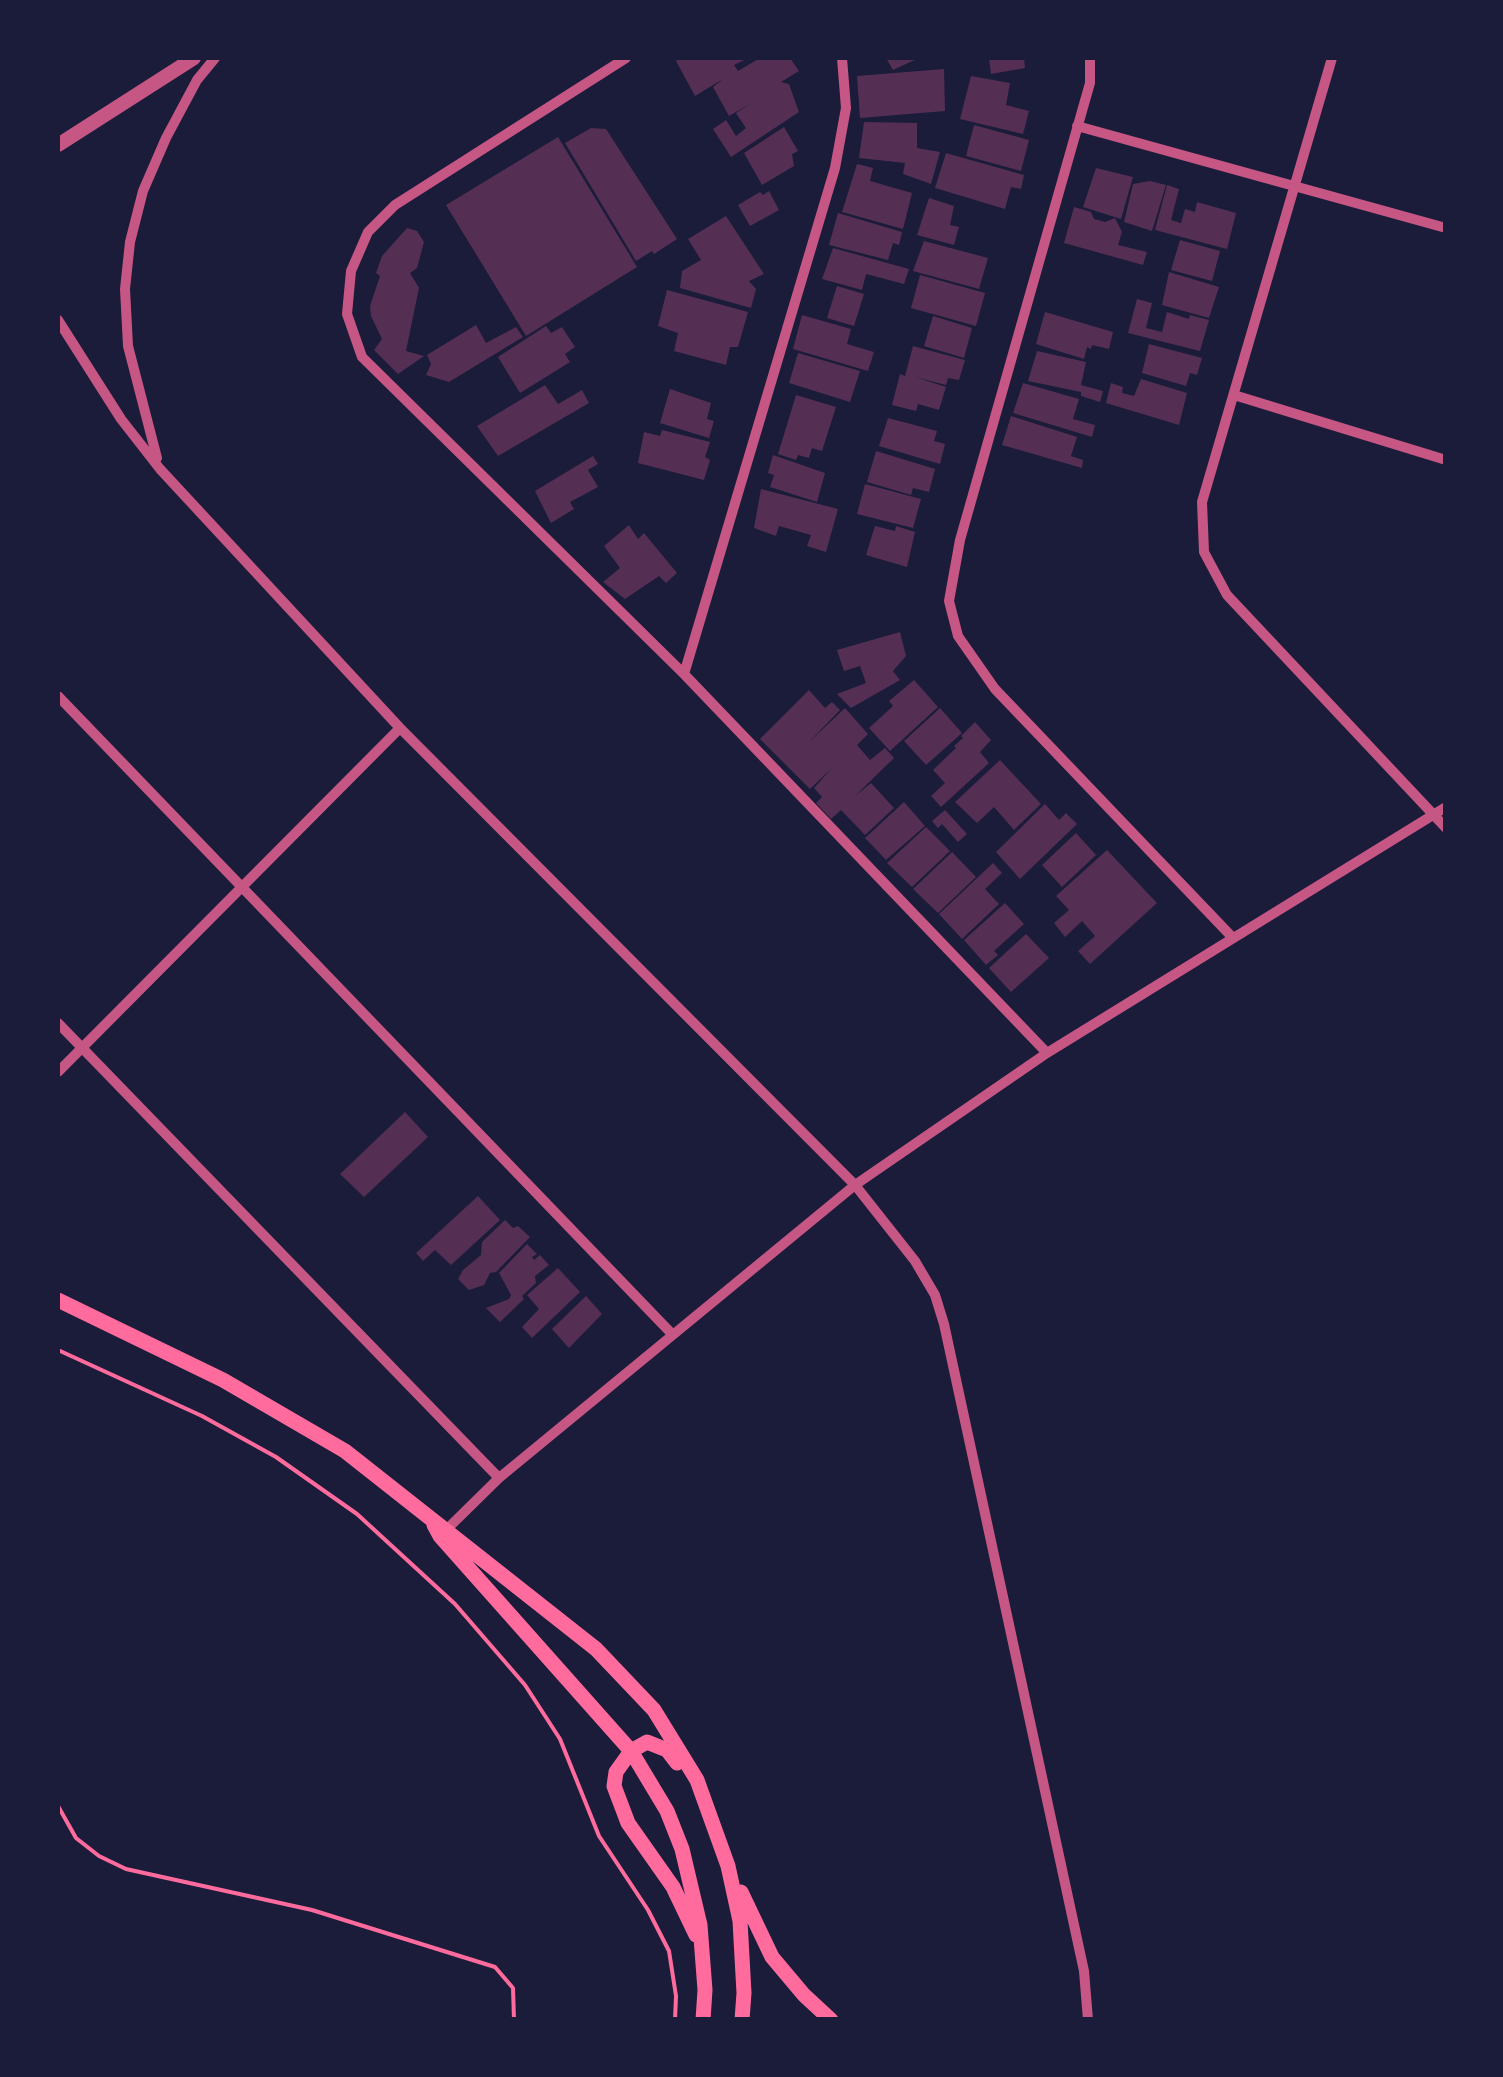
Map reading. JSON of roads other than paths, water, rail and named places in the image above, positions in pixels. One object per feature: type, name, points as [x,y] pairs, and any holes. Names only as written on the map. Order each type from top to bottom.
[{"type":"main road","points":[[58,1300],[286,1414],[378,1475],[439,1529],[596,1649],[654,1710],[697,1780],[728,1866],[740,1922],[742,2020]]},
{"type":"main road","points":[[439,1529],[631,1750],[667,1811],[682,1849],[700,1926],[703,2020]]},
{"type":"main road","points":[[704,1962],[695,1932],[673,1887],[628,1823],[614,1786],[616,1772],[631,1750],[647,1742],[668,1750],[711,1811]]},
{"type":"main road","points":[[728,1866],[772,1957],[831,2020]]},
{"type":"street","points":[[58,145],[194,58]]},
{"type":"street","points":[[160,468],[144,419],[128,346],[126,289],[130,242],[143,191],[166,138],[197,80],[216,58]]},
{"type":"street","points":[[626,58],[395,205],[368,232],[351,271],[346,314],[362,356],[684,674],[1048,1053]]},
{"type":"street","points":[[684,674],[834,168],[846,108],[842,58]]},
{"type":"street","points":[[1090,58],[1090,83],[960,540],[949,601],[958,636],[995,689],[1234,938]]},
{"type":"street","points":[[1332,58],[1202,502],[1204,552],[1227,595],[1440,810],[1446,828]]},
{"type":"street","points":[[1078,126],[1446,228]]},
{"type":"street","points":[[58,320],[121,419],[160,468],[400,728],[855,1185],[915,1261],[935,1295],[944,1324],[1084,1971],[1088,2020]]},
{"type":"street","points":[[1234,396],[1446,460]]},
{"type":"street","points":[[58,696],[672,1334]]},
{"type":"street","points":[[58,1072],[400,728]]},
{"type":"street","points":[[439,1529],[855,1185],[1048,1053],[1440,810]]},
{"type":"street","points":[[58,1024],[499,1478]]}]
